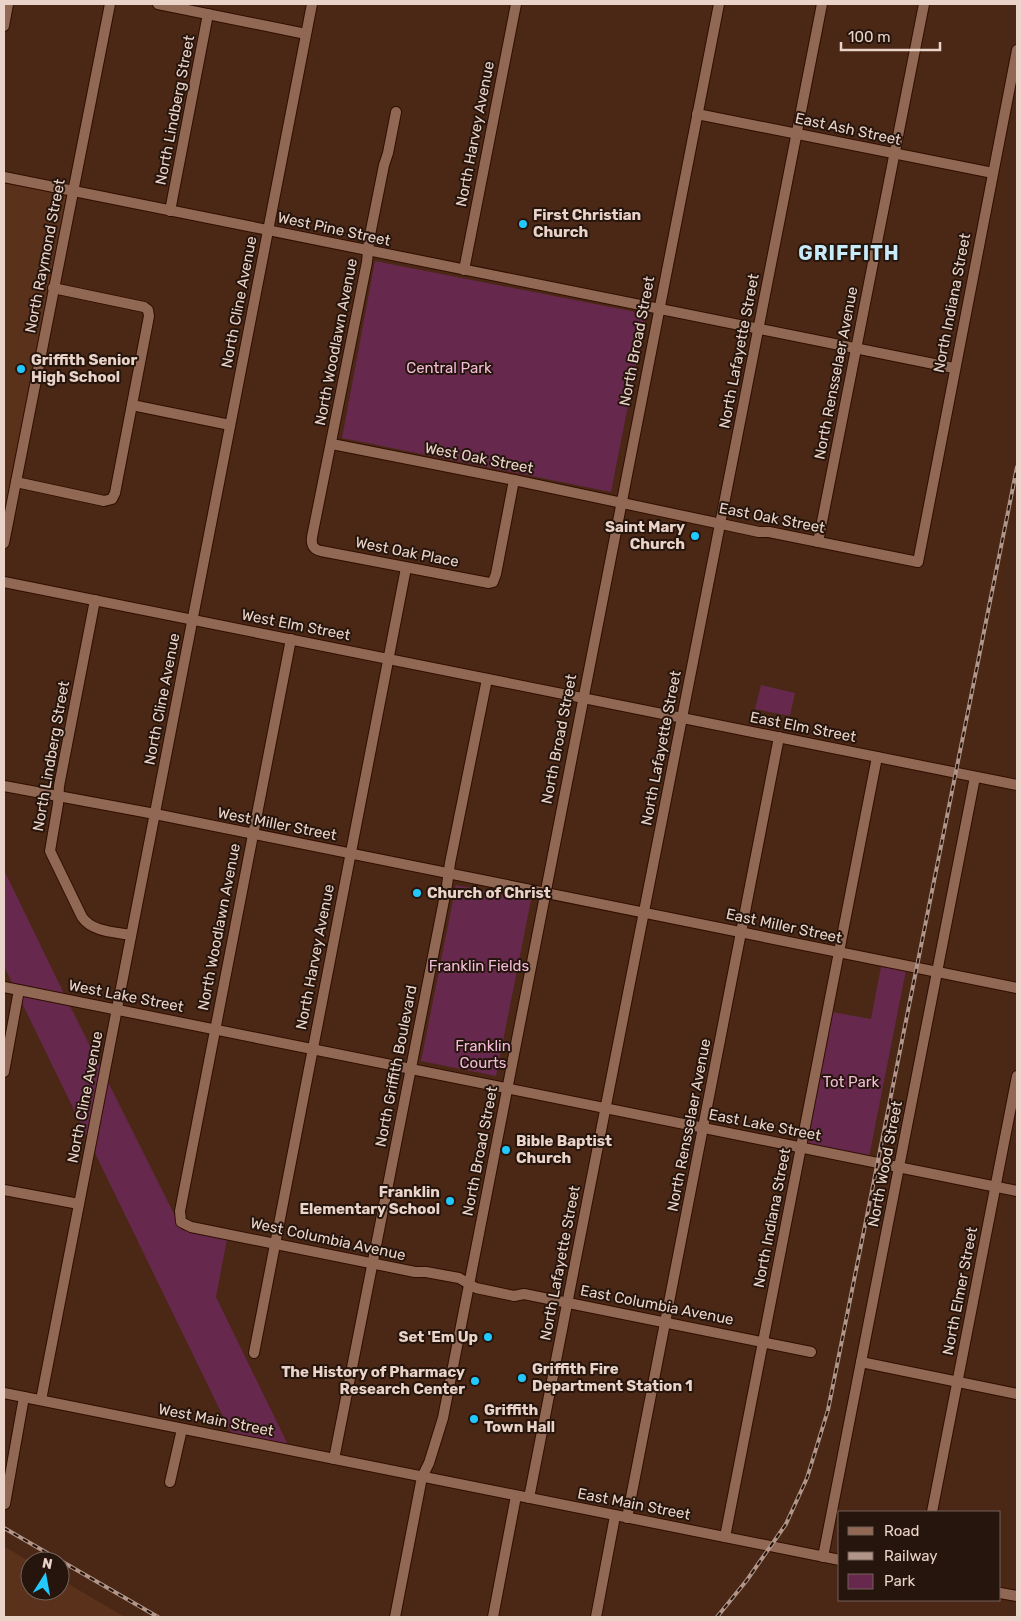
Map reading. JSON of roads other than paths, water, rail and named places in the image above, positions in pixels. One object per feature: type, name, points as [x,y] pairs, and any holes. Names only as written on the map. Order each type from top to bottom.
[{"type":"street","points":[[4,26],[8,4]]},
{"type":"street","name":"North Raymond Street","points":[[4,543],[110,4]]},
{"type":"street","points":[[158,4],[306,34]]},
{"type":"street","name":"North Cline Avenue","points":[[41,1400],[312,4]]},
{"type":"street","name":"North Harvey Avenue","points":[[464,270],[516,4]]},
{"type":"street","name":"North Broad Street","points":[[395,1617],[422,1477],[429,1463],[443,1418],[582,698],[719,4]]},
{"type":"street","name":"North Lafayette Street","points":[[529,1498],[822,4]]},
{"type":"street","name":"North Rensselaer Avenue","points":[[818,542],[924,4]]},
{"type":"street","name":"North Lindberg Street","points":[[170,211],[208,14]]},
{"type":"street","name":"North Indiana Street","points":[[918,562],[1017,50]]},
{"type":"street","name":"North Woodlawn Avenue","points":[[315,548],[312,545],[312,537],[328,454],[332,444],[384,165],[396,112]]},
{"type":"street","name":"East Ash Street","points":[[697,114],[993,173]]},
{"type":"street","name":"West Pine Street","points":[[4,177],[954,368]]},
{"type":"street","points":[[16,482],[104,501],[112,499],[115,493],[149,316],[148,310],[141,306],[53,288]]},
{"type":"street","points":[[132,405],[230,425]]},
{"type":"street","name":"West Oak Street","points":[[332,444],[621,503]]},
{"type":"street","name":"West Oak Place","points":[[315,548],[484,583],[493,582],[514,480]]},
{"type":"street","name":"East Oak Street","points":[[621,503],[918,562]]},
{"type":"street","name":"North Harvey Avenue","points":[[254,1353],[406,568]]},
{"type":"street","name":"West Elm Street","points":[[4,582],[582,698]]},
{"type":"street","name":"North Lindberg Street","points":[[95,600],[59,786],[50,851],[87,924],[92,927],[131,935]]},
{"type":"street","name":"North Woodlawn Avenue","points":[[180,1221],[180,1211],[214,1029],[291,640]]},
{"type":"street","name":"North Griffith Boulevard","points":[[334,1460],[486,679]]},
{"type":"street","name":"East Elm Street","points":[[582,698],[1017,785]]},
{"type":"street","name":"North Rensselaer Avenue","points":[[627,1518],[779,738]]},
{"type":"street","name":"North Indiana Street","points":[[724,1537],[877,757]]},
{"type":"street","name":"North Wood Street","points":[[823,1557],[975,777]]},
{"type":"street","name":"West Miller Street","points":[[4,786],[155,814],[545,893]]},
{"type":"street","name":"East Miller Street","points":[[545,893],[1017,988]]},
{"type":"street","name":"West Lake Street","points":[[4,987],[507,1088]]},
{"type":"street","points":[[4,1072],[18,990]]},
{"type":"street","name":"North Elmer Street","points":[[932,1511],[1017,1076]]},
{"type":"street","name":"East Lake Street","points":[[507,1088],[1017,1191]]},
{"type":"street","points":[[4,1190],[79,1204]]},
{"type":"street","name":"West Columbia Avenue","points":[[180,1221],[184,1225],[191,1227],[373,1264],[459,1278],[469,1284]]},
{"type":"street","name":"East Columbia Avenue","points":[[469,1284],[476,1288],[514,1296],[524,1294],[811,1352]]},
{"type":"street","points":[[861,1362],[1017,1394]]},
{"type":"street","name":"West Main Street","points":[[4,1393],[422,1477]]},
{"type":"street","points":[[5,1504],[24,1398]]},
{"type":"street","points":[[170,1482],[182,1428]]},
{"type":"street","name":"East Main Street","points":[[422,1477],[838,1560]]},
{"type":"street","points":[[493,1617],[516,1496]]},
{"type":"street","points":[[596,1617],[615,1516]]},
{"type":"street","points":[[1001,1593],[1017,1596]]},
{"type":"railway","points":[[717,1617],[747,1580],[786,1524],[807,1478],[828,1410],[1017,467]]},
{"type":"railway","points":[[4,1528],[158,1617]]},
{"type":"place","name":"First Christian Church","points":[[523,224]]},
{"type":"place","name":"Griffith Senior High School","points":[[21,369]]},
{"type":"place","name":"Saint Mary Church","points":[[695,536]]},
{"type":"place","name":"Church of Christ","points":[[417,893]]},
{"type":"place","name":"Bible Baptist Church","points":[[506,1150]]},
{"type":"place","name":"Franklin Elementary School","points":[[450,1201]]},
{"type":"place","name":"Set 'Em Up","points":[[488,1337]]},
{"type":"place","name":"Griffith Fire Department Station 1","points":[[522,1378]]},
{"type":"place","name":"The History of Pharmacy Research Center","points":[[475,1381]]},
{"type":"place","name":"Griffith Town Hall","points":[[474,1419]]},
{"type":"district","name":"GRIFFITH","points":[[849,253]]},
{"type":"park label","name":"Central Park","points":[[449,368]]},
{"type":"park label","name":"Franklin Fields","points":[[479,966]]},
{"type":"park label","name":"Franklin Courts","points":[[483,1054]]},
{"type":"park label","name":"Tot Park","points":[[851,1082]]}]
